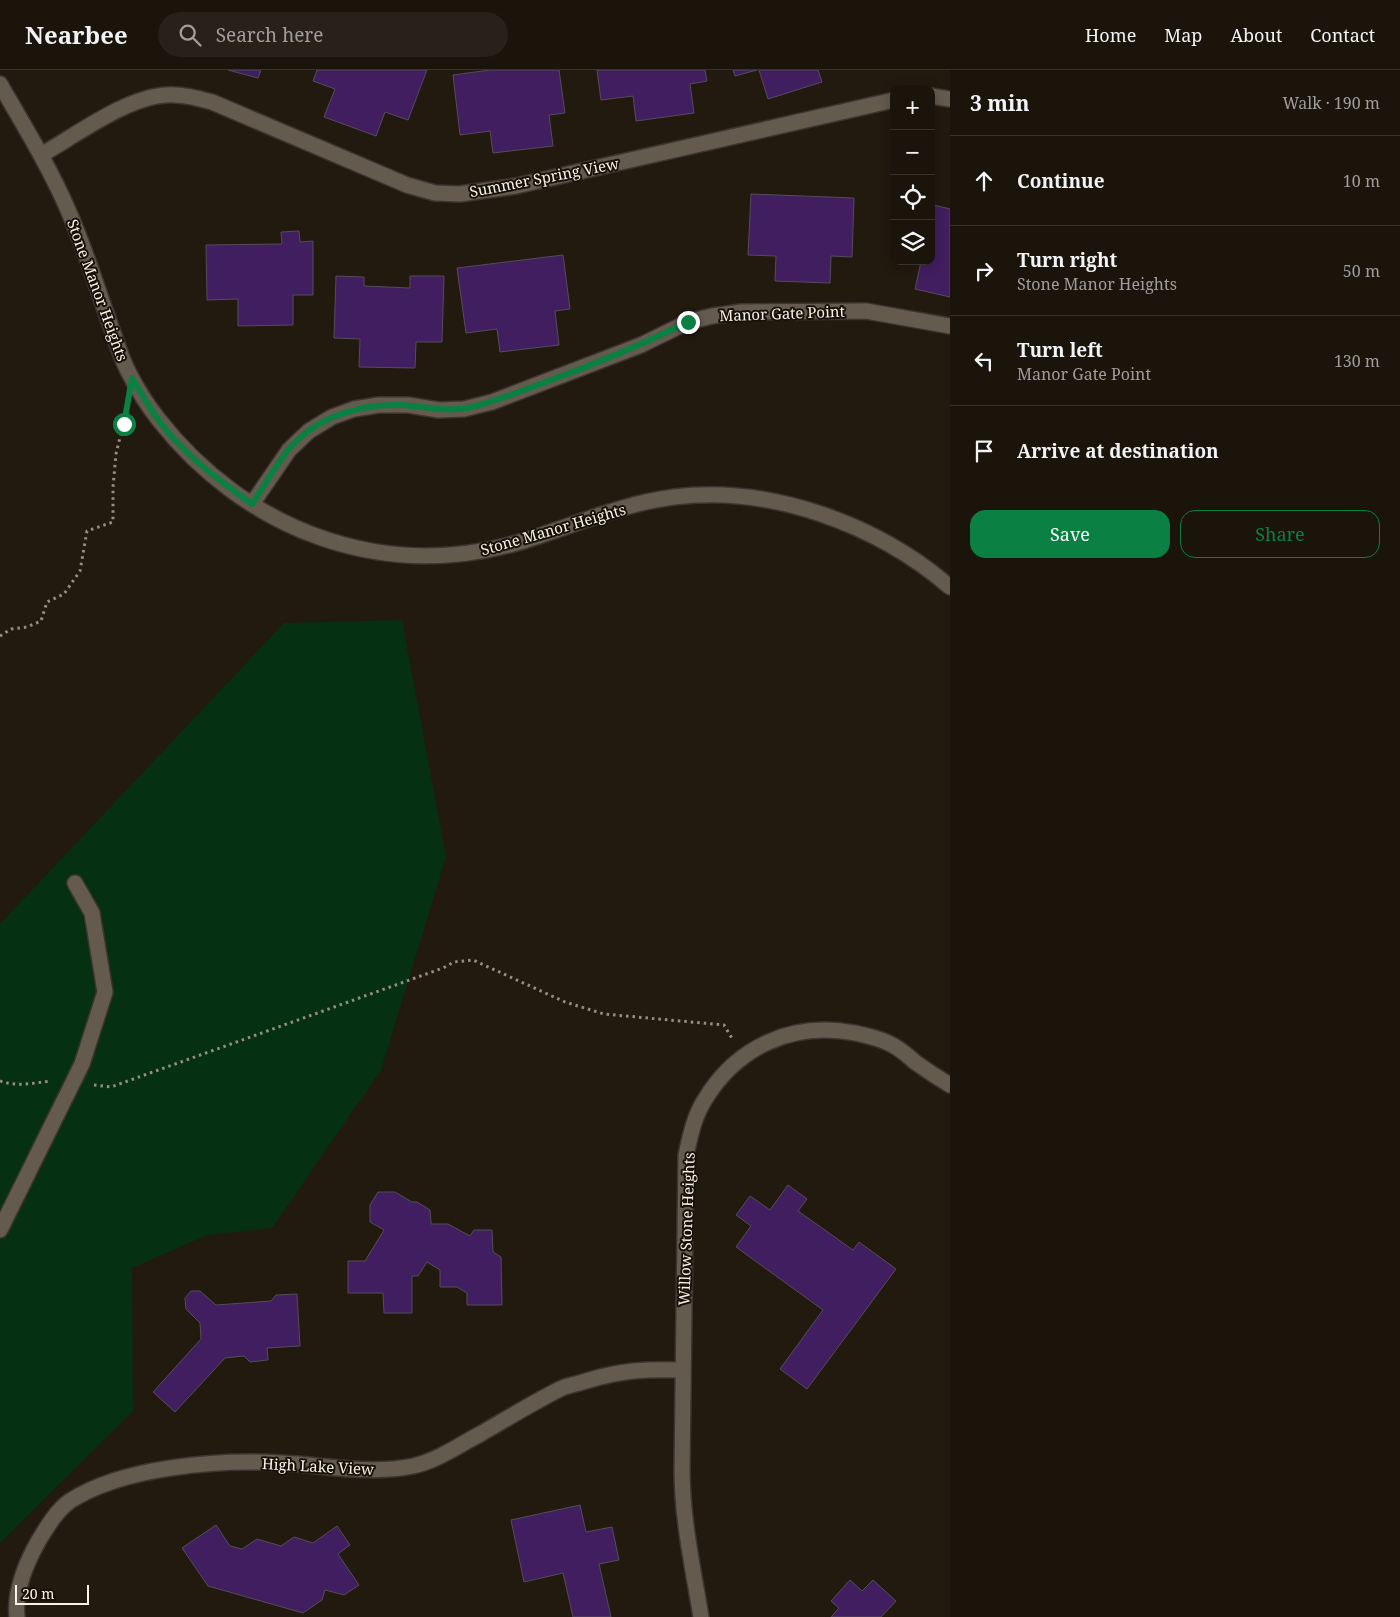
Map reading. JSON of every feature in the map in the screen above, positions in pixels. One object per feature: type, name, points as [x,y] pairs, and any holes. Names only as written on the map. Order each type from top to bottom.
[{"type":"street","name":"Stone Manor Heights","points":[[0,84],[41,155],[69,210],[128,372],[158,419],[184,449],[215,478],[284,524],[316,537],[359,549],[399,555],[439,556],[474,552],[513,544],[630,506],[672,497],[712,494],[763,499],[809,511],[854,527],[896,549],[936,575],[950,587]]},
{"type":"street","name":"Summer Spring View","points":[[41,155],[124,107],[146,98],[166,95],[190,96],[212,102],[407,185],[435,193],[460,194],[516,186],[890,101]]},
{"type":"street","points":[[935,97],[950,99]]},
{"type":"street","name":"Manor Gate Point","points":[[252,504],[289,450],[309,431],[332,417],[354,409],[379,405],[439,410],[464,409],[492,402],[641,345],[688,322],[741,312],[866,311],[950,326]]},
{"type":"street","points":[[0,1230],[82,1064],[105,992],[92,913],[74,883]]},
{"type":"street","name":"Willow Stone Heights","points":[[701,1617],[682,1493],[682,1370],[686,1155],[690,1134],[702,1103],[720,1078],[742,1057],[770,1040],[804,1031],[836,1029],[869,1036],[895,1046],[950,1085]]},
{"type":"street","name":"High Lake View","points":[[17,1617],[20,1583],[31,1553],[48,1524],[68,1502],[98,1486],[134,1476],[224,1462],[281,1462],[384,1470],[415,1466],[443,1454],[562,1388],[616,1372],[647,1369],[682,1370]]},
{"type":"path","points":[[0,636],[11,629],[27,627],[41,621],[46,602],[64,594],[80,571],[87,531],[113,522],[113,487],[116,454],[124,424],[132,378]]},
{"type":"path","points":[[0,1080],[7,1083],[29,1084],[60,1080],[111,1087],[443,968],[454,962],[473,960],[565,1002],[604,1014],[724,1025],[742,1057]]},
{"type":"green space","points":[[402,620],[446,857],[381,1070],[272,1228],[207,1235],[132,1268],[133,1411],[0,1543],[0,924],[284,623]]},
{"type":"building","points":[[228,70],[261,70],[258,78]]},
{"type":"building","points":[[317,70],[427,70],[408,120],[385,112],[376,136],[324,117],[335,89],[313,81]]},
{"type":"building","points":[[490,70],[559,70],[565,113],[549,115],[553,146],[493,153],[490,131],[460,135],[453,75]]},
{"type":"building","points":[[597,70],[705,70],[707,81],[690,84],[694,113],[636,121],[633,96],[601,100]]},
{"type":"building","points":[[733,70],[757,70],[735,76]]},
{"type":"building","points":[[759,70],[818,70],[822,82],[768,99]]},
{"type":"building","points":[[751,194],[854,198],[852,257],[831,256],[830,283],[775,281],[776,256],[748,255]]},
{"type":"building","points":[[935,205],[950,209],[950,297],[915,289],[920,265],[935,265]]},
{"type":"building","points":[[299,231],[300,242],[313,241],[313,295],[293,295],[293,325],[238,326],[238,299],[207,300],[206,245],[282,244],[281,232]]},
{"type":"building","points":[[563,255],[570,309],[555,311],[559,345],[500,352],[497,329],[466,333],[457,268]]},
{"type":"building","points":[[336,276],[364,277],[364,286],[410,288],[410,276],[444,276],[442,342],[416,342],[415,368],[359,367],[360,339],[334,338]]},
{"type":"building","points":[[788,1185],[807,1199],[798,1211],[853,1250],[859,1242],[896,1269],[807,1389],[780,1369],[823,1310],[736,1247],[751,1226],[736,1215],[750,1196],[770,1210]]},
{"type":"building","points":[[378,1192],[395,1192],[412,1202],[417,1202],[430,1210],[431,1224],[448,1224],[470,1236],[474,1230],[492,1230],[493,1252],[501,1257],[502,1305],[467,1305],[467,1293],[457,1287],[440,1287],[440,1270],[427,1262],[418,1276],[412,1276],[412,1313],[384,1313],[383,1293],[348,1293],[348,1261],[365,1261],[384,1230],[370,1222],[370,1205]]},
{"type":"building","points":[[191,1291],[200,1291],[216,1305],[271,1301],[276,1295],[297,1294],[300,1346],[267,1348],[268,1360],[250,1362],[244,1356],[225,1358],[175,1412],[153,1392],[201,1339],[200,1323],[186,1309],[185,1298]]},
{"type":"building","points":[[580,1505],[586,1532],[612,1527],[619,1560],[599,1564],[611,1617],[573,1617],[563,1573],[524,1582],[511,1520]]},
{"type":"building","points":[[216,1525],[230,1546],[242,1549],[257,1539],[281,1546],[294,1537],[313,1543],[337,1526],[350,1545],[338,1554],[359,1585],[344,1595],[325,1590],[322,1600],[303,1613],[208,1586],[182,1548]]},
{"type":"building","points":[[850,1580],[862,1591],[873,1580],[896,1601],[881,1617],[831,1617],[839,1608],[831,1601]]},
{"type":"route","points":[[124,424],[132,378],[158,419],[184,449],[215,478],[252,504],[289,450],[309,431],[332,417],[354,409],[379,405],[439,410],[464,409],[492,402],[641,345],[688,322]]}]
